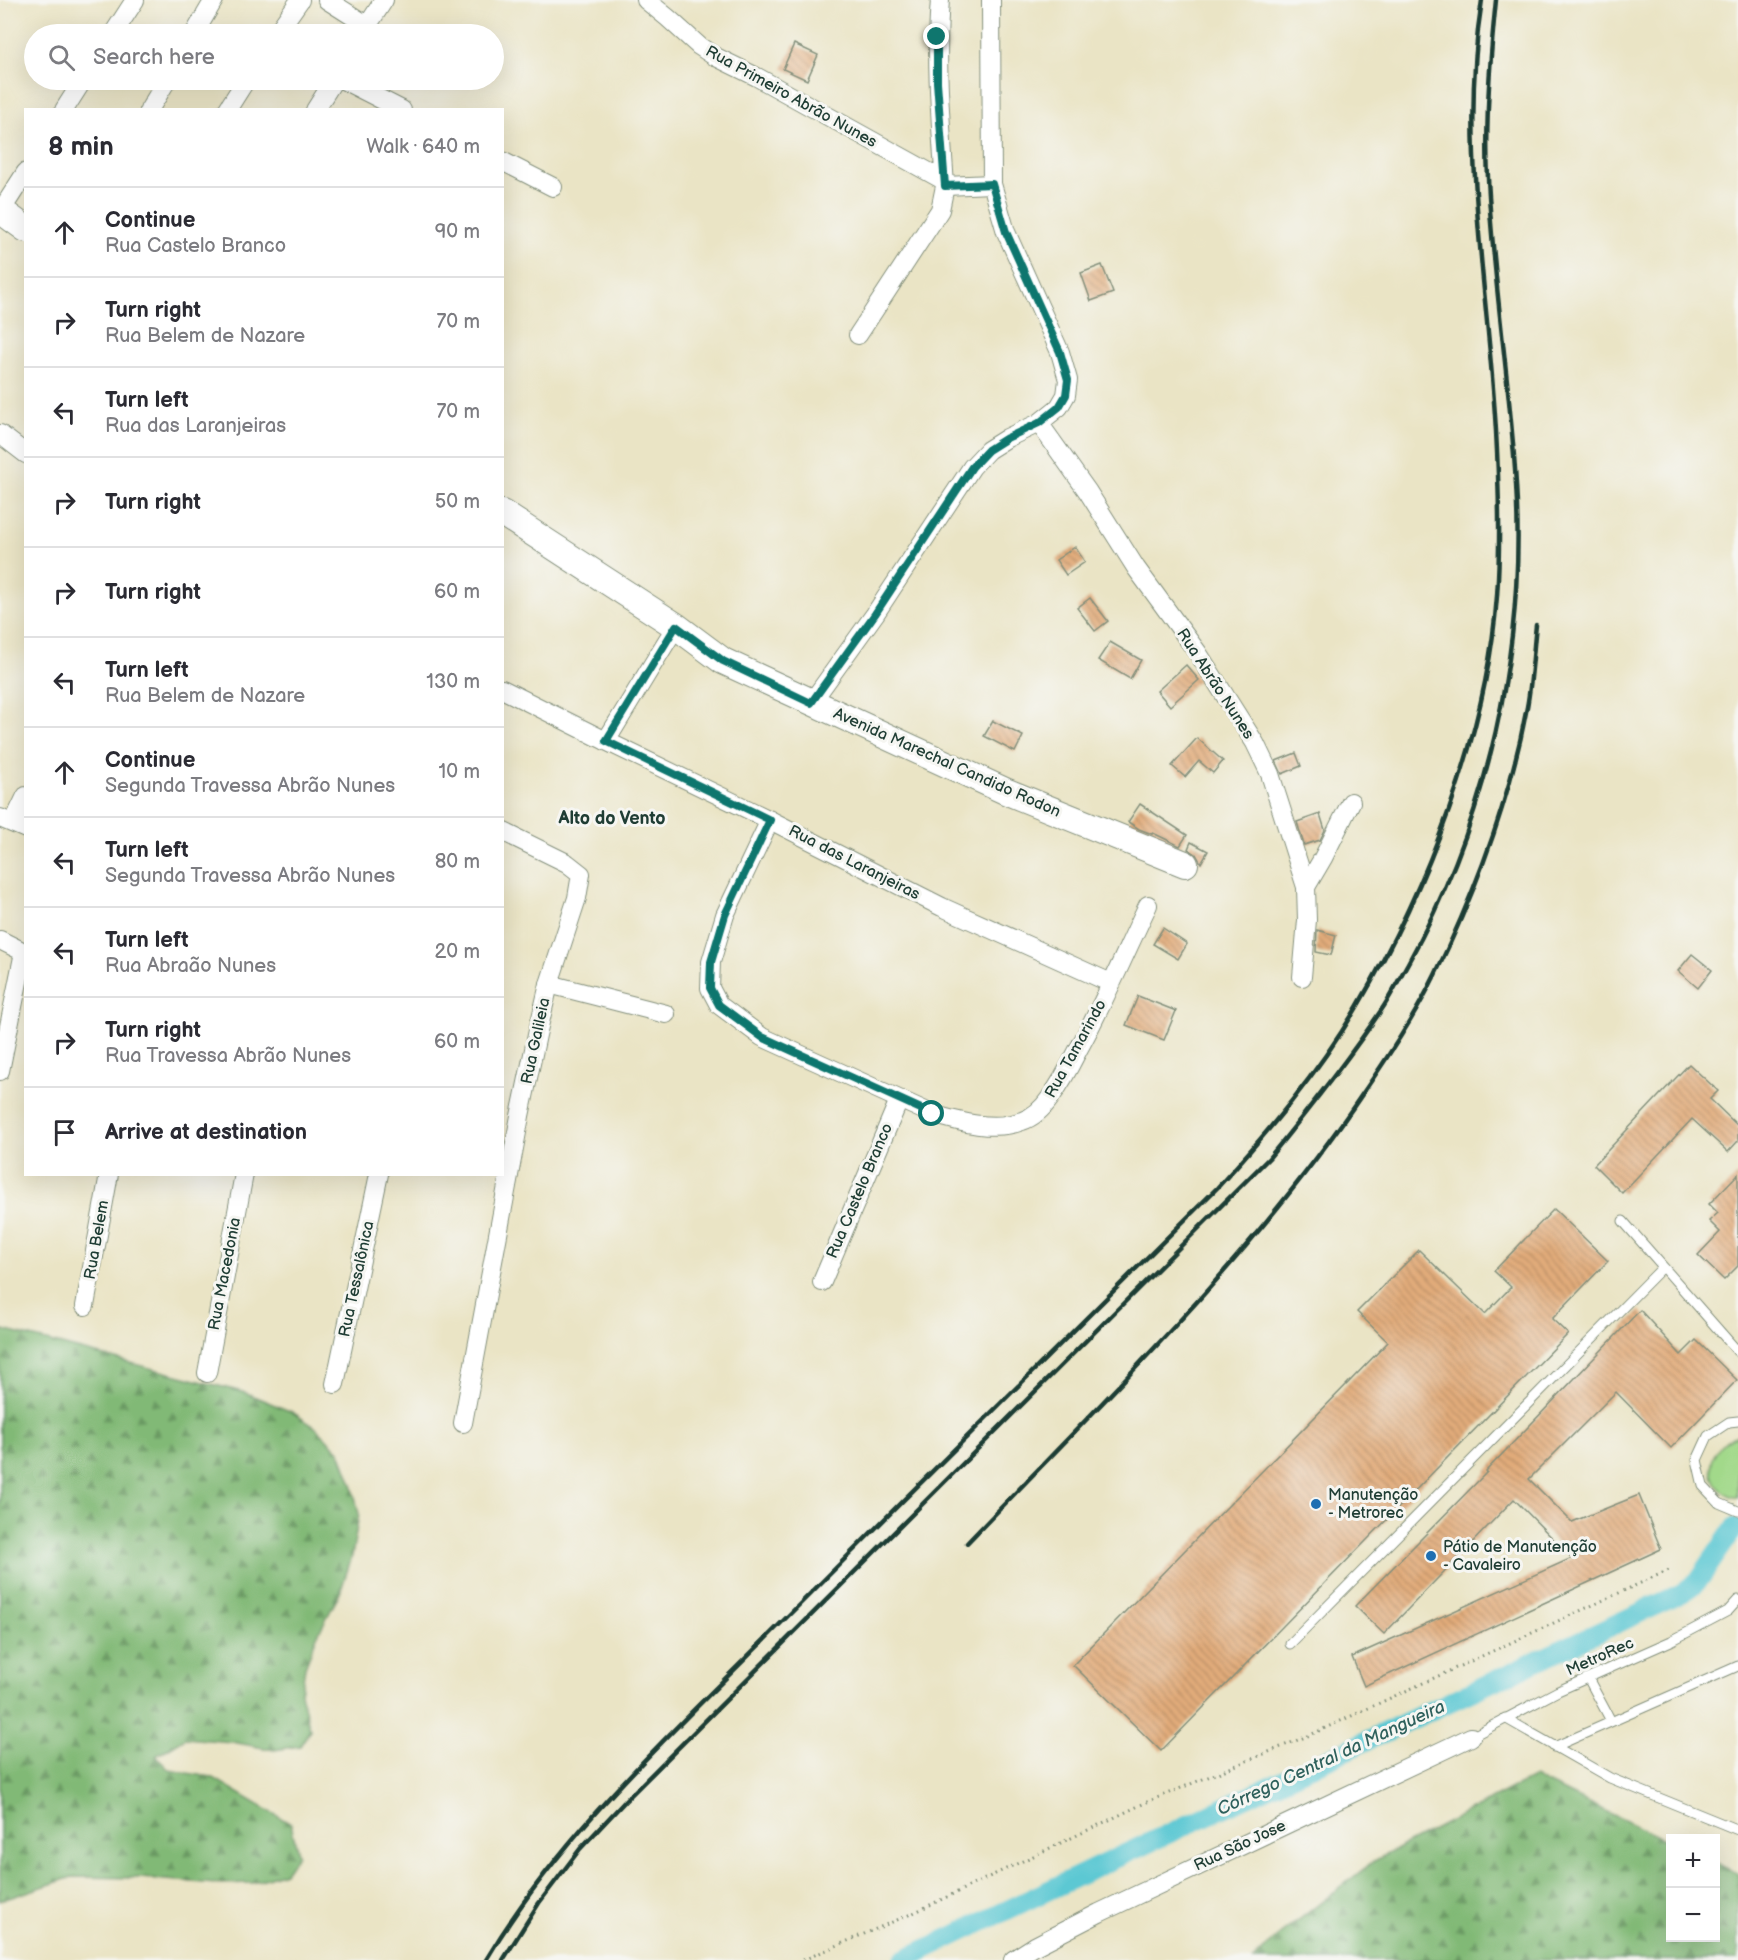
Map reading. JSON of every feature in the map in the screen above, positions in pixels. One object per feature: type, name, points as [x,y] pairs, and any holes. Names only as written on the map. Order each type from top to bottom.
[{"type":"street","points":[[119,24],[135,0]]},
{"type":"street","points":[[200,24],[214,0]]},
{"type":"street","points":[[283,24],[300,0]]},
{"type":"street","points":[[327,0],[357,24]]},
{"type":"street","points":[[369,24],[384,0]]},
{"type":"street","name":"Rua Primeiro Abrão Nunes","points":[[646,0],[682,33],[714,56],[757,77],[945,183]]},
{"type":"street","points":[[858,335],[940,210],[945,183],[937,82],[940,0]]},
{"type":"street","points":[[811,703],[881,605],[972,467],[988,450],[1039,423],[1059,407],[1066,395],[1068,380],[1060,352],[1006,232],[992,184],[991,0]]},
{"type":"street","points":[[65,108],[77,90]]},
{"type":"street","points":[[150,108],[161,90]]},
{"type":"street","points":[[228,108],[240,90]]},
{"type":"street","points":[[316,108],[328,90]]},
{"type":"street","points":[[363,90],[398,108]]},
{"type":"street","points":[[504,162],[553,187]]},
{"type":"street","points":[[24,175],[1,211],[24,228]]},
{"type":"street","points":[[945,183],[992,184]]},
{"type":"street","name":"Rua Abrão Nunes","points":[[1039,423],[1088,492],[1136,568],[1198,653],[1254,743],[1270,774],[1306,887],[1307,920],[1302,977]]},
{"type":"street","points":[[0,434],[24,452]]},
{"type":"street","name":"Avenida Marechal Candido Rodon","points":[[504,514],[676,626],[723,661],[1005,791],[1185,864]]},
{"type":"street","points":[[606,741],[676,626]]},
{"type":"street","name":"Rua das Laranjeiras","points":[[504,690],[942,907],[1111,983]]},
{"type":"street","points":[[13,823],[24,800]]},
{"type":"street","points":[[1306,887],[1350,802]]},
{"type":"street","points":[[770,820],[725,915],[711,962],[710,988],[719,1005],[762,1037],[899,1100]]},
{"type":"street","name":"Rua Galileia","points":[[504,832],[567,863],[581,874],[577,898],[511,1114],[504,1159]]},
{"type":"street","name":"Rua Tamarindo","points":[[899,1100],[932,1114],[980,1125],[1021,1122],[1035,1115],[1050,1099],[1087,1034],[1148,904]]},
{"type":"street","points":[[0,940],[24,952]]},
{"type":"street","points":[[0,1071],[24,958]]},
{"type":"street","points":[[549,984],[666,1014]]},
{"type":"street","name":"Rua Castelo Branco","points":[[822,1282],[899,1100]]},
{"type":"street","name":"Rua Belem","points":[[85,1306],[109,1176]]},
{"type":"street","name":"Rua Macedonia","points":[[207,1373],[244,1176]]},
{"type":"street","name":"Rua Tessalônica","points":[[335,1384],[380,1176]]},
{"type":"street","name":"Rua Galileia","points":[[463,1423],[501,1176]]},
{"type":"street","name":"Rua São Jose","points":[[1013,1960],[1099,1913],[1471,1737]]},
{"type":"lane","points":[[1623,1221],[1738,1352]]},
{"type":"lane","points":[[1290,1644],[1662,1268]]},
{"type":"lane","points":[[1738,1421],[1729,1422],[1708,1436],[1697,1460],[1703,1486],[1719,1503],[1738,1511]]},
{"type":"lane","name":"MetroRec","points":[[1471,1737],[1588,1678],[1671,1641],[1728,1611],[1738,1600]]},
{"type":"lane","points":[[1554,1747],[1738,1665]]},
{"type":"lane","points":[[1588,1678],[1611,1721]]},
{"type":"lane","points":[[1505,1718],[1610,1778],[1738,1830]]},
{"type":"path","points":[[803,1960],[911,1914],[1147,1802],[1310,1735],[1669,1570]]},
{"type":"green space","points":[[0,1329],[246,1393],[292,1412],[315,1427],[340,1452],[352,1484],[359,1514],[352,1556],[340,1593],[317,1636],[305,1667],[301,1693],[310,1730],[300,1746],[274,1750],[232,1742],[185,1738],[156,1756],[169,1770],[212,1777],[291,1824],[298,1854],[285,1872],[252,1883],[217,1884],[140,1878],[72,1877],[0,1901]]},
{"type":"green space","points":[[1738,1435],[1738,1498],[1726,1493],[1718,1486],[1711,1468],[1718,1448]]},
{"type":"green space","points":[[1534,1777],[1666,1840],[1666,1942],[1720,1942],[1720,1865],[1738,1874],[1738,1960],[1253,1960],[1277,1937],[1374,1861]]},
{"type":"building","points":[[794,44],[818,55],[807,80],[783,69]]},
{"type":"building","points":[[1102,265],[1113,293],[1091,301],[1081,273]]},
{"type":"building","points":[[1075,547],[1085,562],[1066,575],[1056,560]]},
{"type":"building","points":[[1090,598],[1108,621],[1095,631],[1077,608]]},
{"type":"building","points":[[1110,642],[1141,660],[1130,679],[1098,660]]},
{"type":"building","points":[[1186,665],[1199,680],[1170,706],[1157,691]]},
{"type":"building","points":[[993,721],[1023,736],[1015,752],[984,736]]},
{"type":"building","points":[[1197,738],[1223,761],[1213,773],[1199,761],[1185,777],[1172,766]]},
{"type":"building","points":[[1296,753],[1301,766],[1282,774],[1276,761]]},
{"type":"building","points":[[1140,804],[1187,835],[1180,846],[1128,822]]},
{"type":"building","points":[[1320,814],[1325,830],[1320,840],[1304,845],[1297,822]]},
{"type":"building","points":[[1191,842],[1208,851],[1201,863],[1196,854],[1188,849]]},
{"type":"building","points":[[1163,928],[1187,944],[1178,959],[1153,944]]},
{"type":"building","points":[[1317,930],[1336,935],[1331,955],[1316,952]]},
{"type":"building","points":[[1692,954],[1712,970],[1698,988],[1678,971]]},
{"type":"building","points":[[1138,996],[1176,1011],[1164,1040],[1126,1025]]},
{"type":"building","points":[[1689,1064],[1718,1091],[1710,1099],[1738,1126],[1738,1141],[1728,1152],[1692,1119],[1622,1193],[1594,1165]]},
{"type":"building","points":[[1738,1174],[1738,1266],[1724,1280],[1698,1255],[1720,1232],[1709,1221],[1718,1213],[1709,1204]]},
{"type":"building","name":"Manutenção - Metrorec","points":[[1554,1209],[1608,1261],[1552,1319],[1568,1334],[1161,1751],[1073,1665],[1388,1342],[1357,1312],[1419,1250],[1485,1314],[1511,1287],[1494,1271]]},
{"type":"building","points":[[1640,1310],[1681,1355],[1696,1340],[1737,1380],[1671,1448],[1616,1392],[1529,1479],[1572,1522],[1639,1495],[1661,1549],[1364,1686],[1352,1657],[1572,1558],[1514,1499],[1384,1634],[1355,1606],[1487,1472]]},
{"type":"waterway","name":"Córrego Central da Mangueira","points":[[903,1960],[1682,1593],[1698,1581],[1735,1527]]},
{"type":"railway","points":[[486,1960],[548,1869],[620,1786],[1236,1167],[1292,1101],[1326,1055],[1383,961],[1429,861],[1450,809],[1467,755],[1481,702],[1491,648],[1497,596],[1499,534],[1497,451],[1474,162],[1473,108],[1482,0]]},
{"type":"railway","points":[[503,1960],[539,1903],[580,1849],[629,1797],[1269,1158],[1371,1026],[1408,963],[1436,908],[1460,851],[1480,792],[1496,731],[1515,608],[1518,546],[1516,484],[1490,216],[1487,156],[1489,89],[1496,0]]},
{"type":"railway","points":[[967,1543],[1175,1326],[1225,1270],[1319,1154],[1401,1035],[1450,943],[1490,844],[1520,741],[1527,707],[1536,625]]},
{"type":"place","name":"Manutenção - Metrorec","points":[[1316,1504]]},
{"type":"place","name":"Pátio de Manutenção - Cavaleiro","points":[[1431,1556]]},
{"type":"district","name":"Alto do Vento","points":[[612,818]]},
{"type":"route","points":[[932,1114],[832,1071],[762,1037],[719,1005],[710,988],[711,962],[725,915],[770,820],[606,741],[676,626],[723,661],[811,703],[875,614],[972,467],[988,450],[1039,423],[1059,407],[1066,395],[1068,380],[1060,352],[1006,232],[992,184],[945,186],[937,82],[937,37]]}]
